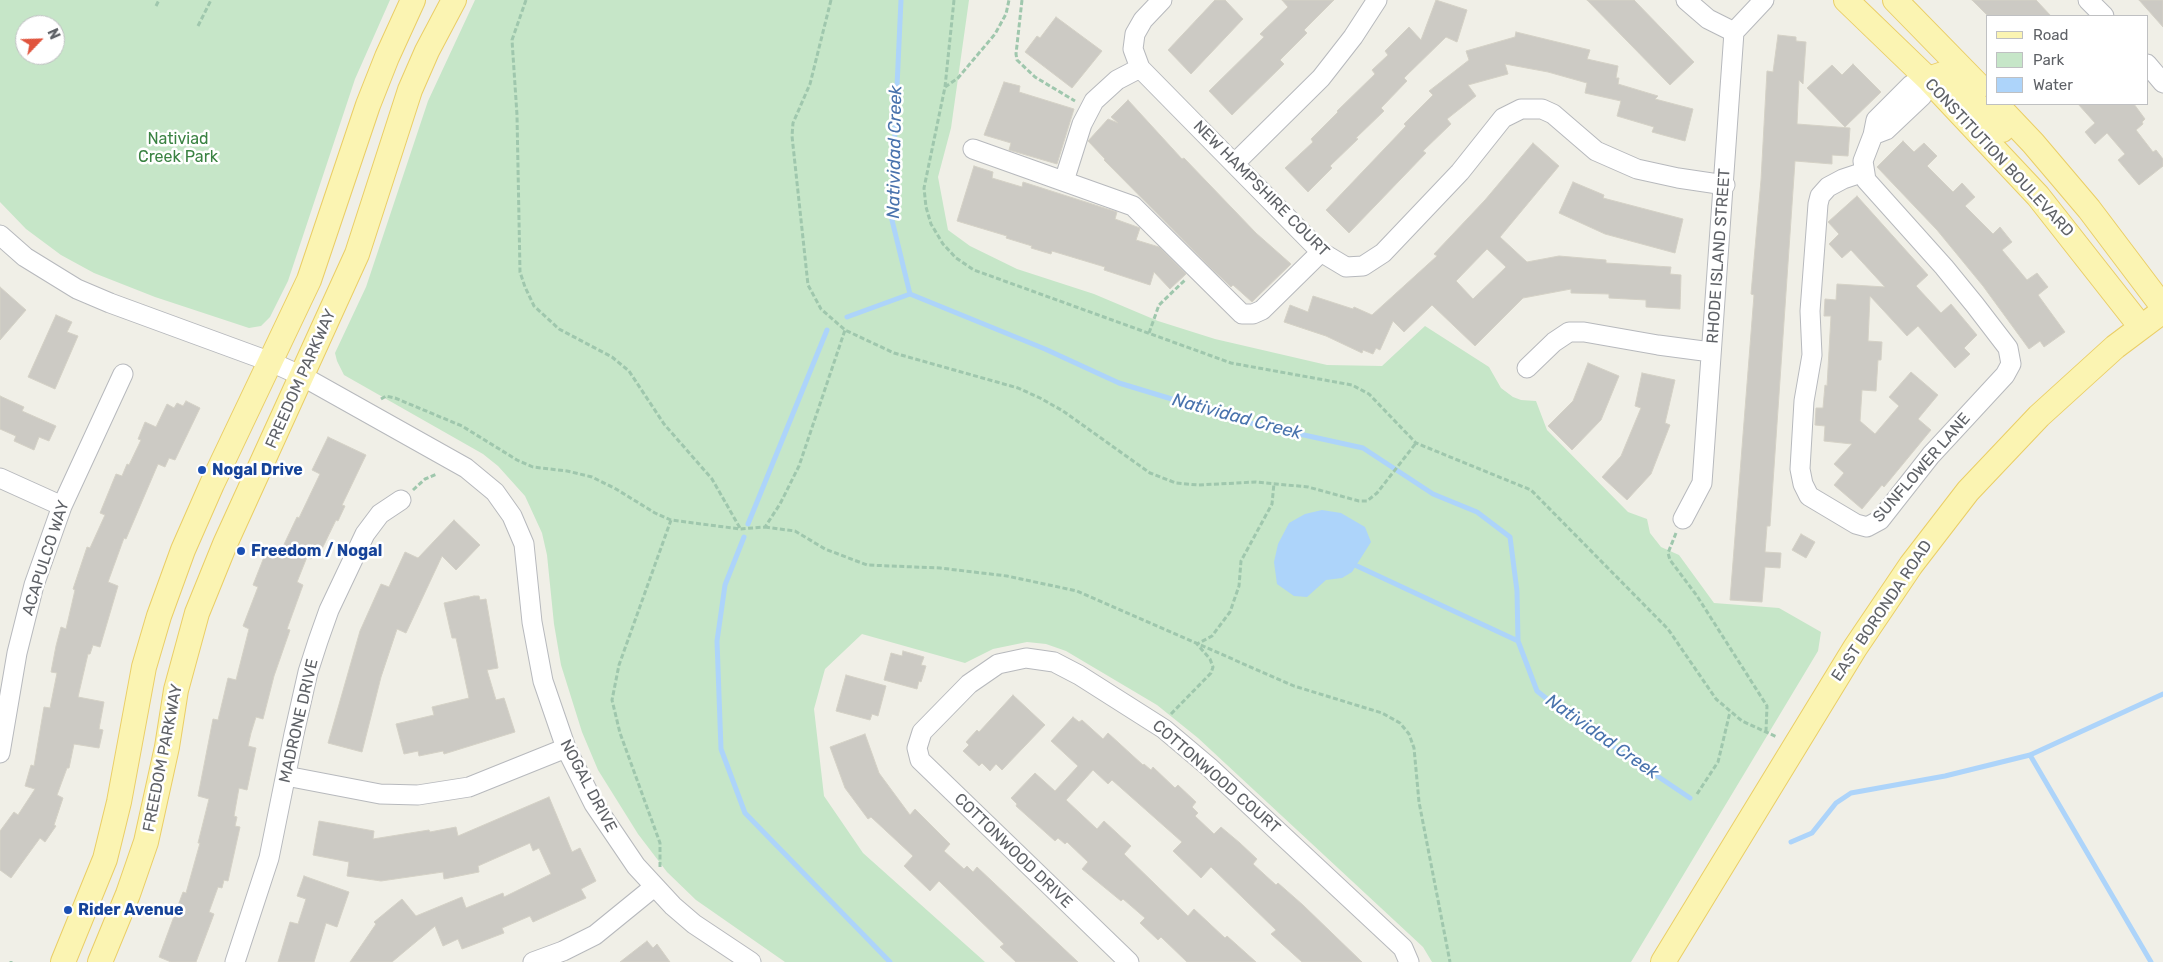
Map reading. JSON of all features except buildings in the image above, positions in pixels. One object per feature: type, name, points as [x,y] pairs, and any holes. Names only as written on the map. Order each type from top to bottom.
[{"type":"main road","name":"FREEDOM PARKWAY","points":[[62,962],[104,859],[120,802],[144,667],[158,616],[183,550],[212,484],[309,280],[368,105],[413,0]]},
{"type":"main road","name":"FREEDOM PARKWAY","points":[[100,962],[128,894],[146,842],[167,747],[176,690],[197,613],[225,544],[357,254],[410,90],[454,0]]},
{"type":"main road","name":"CONSTITUTION BOULEVARD","points":[[1846,0],[1928,79],[2038,196],[2141,327]]},
{"type":"main road","points":[[1895,0],[1986,93]]},
{"type":"main road","points":[[1928,79],[1943,74],[1952,79],[2006,135],[2019,141],[2033,143]]},
{"type":"main road","name":"CONSTITUTION BOULEVARD","points":[[1997,105],[2033,143],[2089,209],[2163,307]]},
{"type":"main road","name":"EAST BORONDA ROAD","points":[[1663,962],[1854,648],[1911,565],[1968,491],[2039,416],[2116,346],[2163,311]]},
{"type":"street","points":[[1064,181],[1089,109],[1104,91],[1140,68],[1134,56],[1135,34],[1143,20],[1162,0]]},
{"type":"street","points":[[1235,163],[1321,78],[1353,37],[1377,0]]},
{"type":"street","points":[[1686,0],[1704,16],[1734,32],[1764,0]]},
{"type":"street","points":[[2088,0],[2103,15]]},
{"type":"street","name":"RHODE ISLAND STREET","points":[[1683,519],[1702,483],[1725,185],[1734,32]]},
{"type":"street","points":[[2148,65],[2163,83]]},
{"type":"street","name":"NEW HAMPSHIRE COURT","points":[[1140,68],[1321,252],[1346,267],[1354,267],[1371,262],[1383,253],[1460,172],[1503,118],[1521,109],[1542,109],[1553,114],[1596,151],[1637,169],[1678,178],[1725,185]]},
{"type":"street","points":[[1864,172],[1865,154],[1873,135],[1876,120],[1911,85],[1928,79]]},
{"type":"street","points":[[973,149],[1133,206],[1242,314],[1253,314],[1262,310],[1321,252]]},
{"type":"street","name":"SUNFLOWER LANE","points":[[1864,172],[1870,187],[1944,267],[1975,304],[2008,348],[2011,359],[2011,364],[2005,375],[1931,455],[1880,520],[1868,527],[1856,524],[1809,496],[1802,484],[1800,469],[1804,401],[1812,355],[1810,311],[1818,204],[1820,196],[1828,187],[1843,179],[1864,172]]},
{"type":"street","name":"NOGAL DRIVE","points":[[0,235],[25,257],[78,289],[110,303],[271,362],[302,376],[466,468],[495,492],[506,508],[524,544],[532,622],[543,682],[566,748],[606,824],[654,887],[694,924],[750,962]]},
{"type":"street","points":[[1527,368],[1554,342],[1570,332],[1584,332],[1658,346],[1711,352]]},
{"type":"street","name":"ACAPULCO WAY","points":[[0,753],[17,652],[34,586],[62,506],[123,374]]},
{"type":"street","points":[[0,478],[62,506]]},
{"type":"street","name":"MADRONE DRIVE","points":[[234,962],[269,858],[308,672],[329,610],[365,534],[380,514],[401,500]]},
{"type":"street","name":"COTTONWOOD COURT","points":[[922,732],[969,684],[988,669],[1008,660],[1026,658],[1044,659],[1064,666],[1160,726],[1209,767],[1403,948],[1409,962]]},
{"type":"street","name":"COTTONWOOD DRIVE","points":[[922,732],[917,748],[920,760],[925,767],[1129,962]]},
{"type":"street","points":[[286,776],[380,794],[418,795],[469,787],[566,748]]},
{"type":"street","points":[[532,962],[563,951],[595,935],[654,887]]},
{"type":"path","points":[[156,6],[159,0]]},
{"type":"path","points":[[198,26],[211,0]]},
{"type":"path","points":[[526,0],[512,40],[517,115],[520,272],[525,288],[534,306],[552,323],[612,357],[629,370],[664,424],[712,479],[740,529]]},
{"type":"path","points":[[831,0],[810,84],[793,123],[792,136],[808,286],[821,309],[845,330],[894,353],[1018,388],[1040,398],[1063,411],[1150,473],[1168,480],[1198,485],[1274,483],[1308,487],[1359,502],[1367,501],[1377,493],[1416,442]]},
{"type":"path","points":[[954,0],[945,87],[924,188],[926,207],[931,224],[943,244],[956,258],[974,270],[1231,363],[1352,385],[1368,394],[1416,442],[1531,490],[1668,629],[1716,699],[1742,721],[1778,737]]},
{"type":"path","points":[[945,87],[958,78],[995,34],[1006,14],[1009,0]]},
{"type":"path","points":[[1022,0],[1017,60],[1035,78],[1089,109]]},
{"type":"path","points":[[1148,333],[1159,305],[1196,269]]},
{"type":"path","points":[[765,527],[780,504],[798,466],[845,330]]},
{"type":"path","points":[[381,399],[386,396],[395,398],[462,426],[517,460],[533,467],[567,471],[592,477],[616,489],[655,514],[671,520],[740,529],[765,527],[795,531],[848,560],[867,565],[940,568],[1007,576],[1077,591],[1294,686],[1382,713],[1400,723],[1409,734],[1414,748],[1419,802],[1450,962]]},
{"type":"path","points":[[401,500],[425,479],[437,474]]},
{"type":"path","points":[[1197,644],[1212,636],[1230,612],[1239,586],[1241,561],[1272,504],[1274,483]]},
{"type":"path","points":[[1683,519],[1669,548],[1670,560],[1696,596],[1767,706],[1766,731]]},
{"type":"path","points":[[654,887],[660,867],[660,842],[620,733],[612,700],[619,665],[671,520]]},
{"type":"path","points":[[1160,726],[1211,673],[1213,668],[1210,659],[1197,644]]},
{"type":"path","points":[[1697,794],[1718,762],[1730,712]]},
{"type":"green space","name":"Nativiad Creek Park","points":[[0,0],[390,0],[355,79],[288,281],[270,317],[261,326],[249,328],[155,297],[94,273],[61,255],[26,229],[0,202]]},
{"type":"green space","points":[[475,0],[969,0],[951,128],[938,177],[948,230],[970,246],[1017,269],[1094,294],[1158,321],[1215,339],[1327,365],[1382,366],[1425,326],[1489,367],[1501,388],[1513,397],[1521,400],[1536,401],[1547,430],[1628,512],[1647,519],[1650,533],[1661,547],[1679,555],[1714,603],[1779,608],[1821,632],[1818,651],[1631,962],[1432,962],[1423,947],[1198,738],[1157,705],[1066,651],[1046,644],[1027,642],[993,649],[965,663],[862,634],[825,669],[814,709],[824,796],[863,853],[985,962],[785,962],[696,900],[667,872],[638,834],[598,770],[582,732],[561,665],[554,624],[547,555],[542,533],[525,496],[498,466],[483,454],[344,375],[335,353],[366,287],[428,101]]},
{"type":"water","points":[[1322,510],[1341,513],[1365,527],[1371,542],[1352,572],[1342,578],[1326,580],[1307,597],[1294,596],[1277,584],[1274,562],[1278,544],[1289,523],[1305,514]]},
{"type":"waterway","name":"Natividad Creek","points":[[901,0],[891,216],[910,294]]},
{"type":"waterway","name":"Natividad Creek","points":[[910,294],[1045,349],[1119,383],[1254,424],[1363,448],[1433,494],[1477,512],[1510,537],[1517,591],[1518,641],[1537,691],[1571,718],[1690,798]]},
{"type":"waterway","points":[[847,317],[910,294]]},
{"type":"waterway","points":[[748,524],[827,330]]},
{"type":"waterway","points":[[744,537],[725,585],[717,641],[721,749],[745,813],[890,962]]},
{"type":"waterway","points":[[1357,566],[1518,641]]},
{"type":"waterway","name":"Natividad Creek","points":[[1791,842],[1812,833],[1836,803],[1851,793],[1945,776],[2030,755],[2163,694]]},
{"type":"waterway","points":[[2030,755],[2151,962]]},
{"type":"place","name":"Nogal Drive","points":[[202,470]]},
{"type":"place","name":"Freedom / Nogal","points":[[241,551]]},
{"type":"place","name":"Rider Avenue","points":[[68,910]]}]
